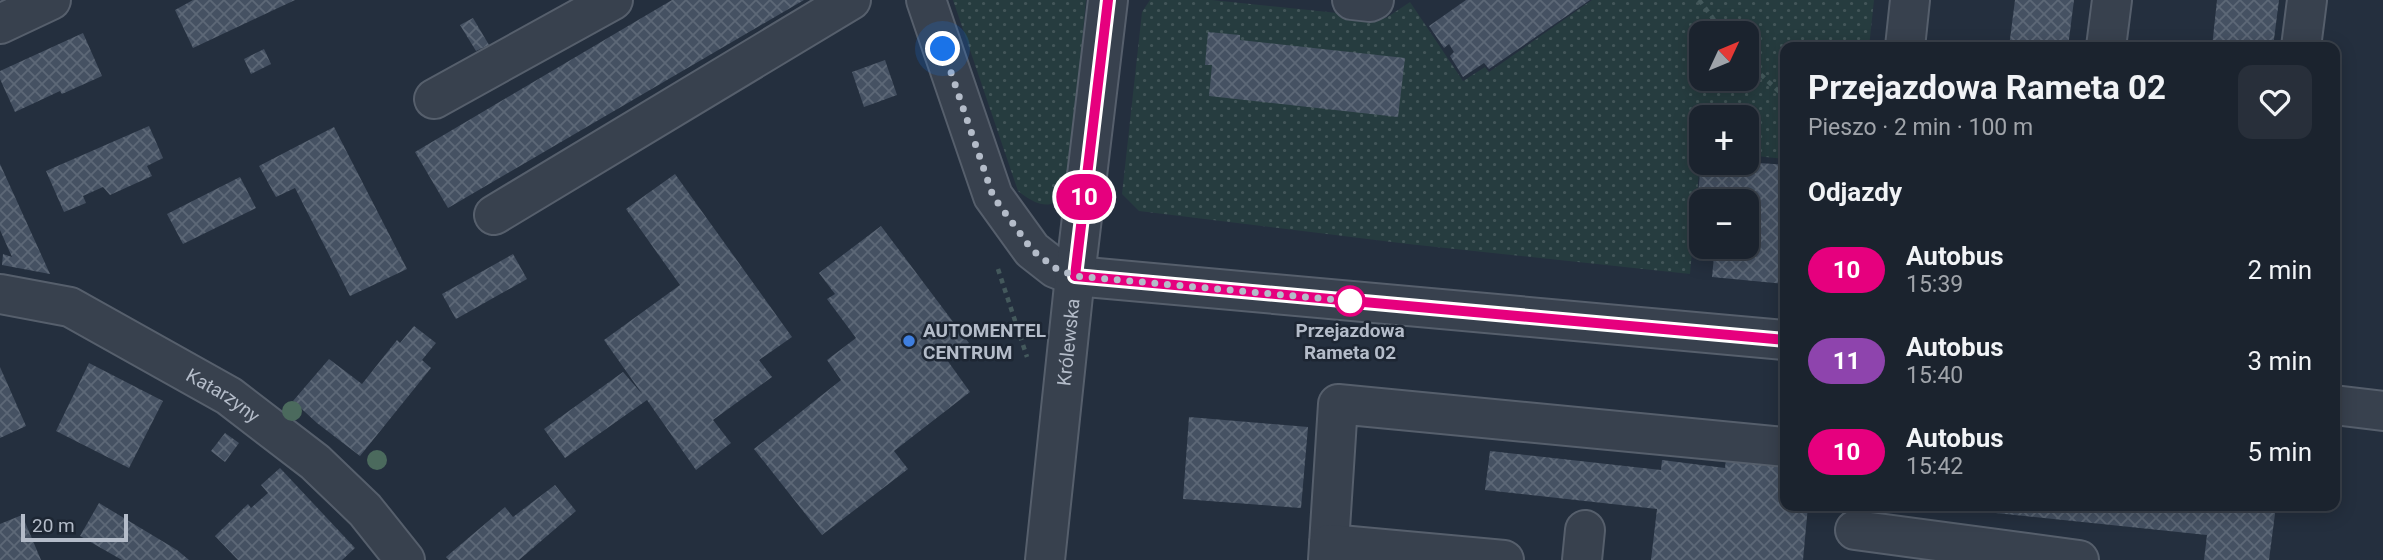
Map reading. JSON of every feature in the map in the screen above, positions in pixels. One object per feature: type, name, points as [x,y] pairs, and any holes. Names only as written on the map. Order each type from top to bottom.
[{"type":"street","points":[[0,24],[51,0]]},
{"type":"street","points":[[434,99],[613,0]]},
{"type":"street","points":[[494,215],[851,0]]},
{"type":"street","points":[[926,0],[993,196],[1032,250],[1055,268],[1075,276],[1780,340]]},
{"type":"street","name":"Królewska","points":[[1045,560],[1108,0]]},
{"type":"street","points":[[1352,0],[1374,0]]},
{"type":"street","points":[[1906,42],[1910,0]]},
{"type":"street","points":[[2107,42],[2112,0]]},
{"type":"street","points":[[2302,42],[2307,0]]},
{"type":"street","name":"Katarzyny","points":[[0,294],[70,307],[229,396],[315,462],[365,510],[405,560]]},
{"type":"street","points":[[1504,560],[1328,552],[1338,404],[1780,447]]},
{"type":"street","points":[[2340,406],[2383,411]]},
{"type":"street","points":[[1855,530],[2079,560]]},
{"type":"path","points":[[1699,0],[1715,21]]},
{"type":"path","points":[[1759,73],[1780,92]]},
{"type":"green space","points":[[953,0],[1086,0],[1070,171],[1063,193],[1052,204],[1037,203],[1018,191]]},
{"type":"green space","points":[[1150,0],[1212,0],[1386,18],[1410,2],[1463,81],[1485,67],[1489,72],[1592,0],[1874,0],[1870,42],[1780,42],[1780,158],[1759,156],[1759,105],[1689,105],[1689,175],[1699,175],[1697,189],[1689,189],[1690,274],[1408,244],[1139,211],[1122,194],[1142,12]]},
{"type":"building","points":[[193,0],[295,0],[193,48],[175,10]]},
{"type":"building","points":[[672,0],[804,0],[448,208],[415,152]]},
{"type":"building","points":[[1466,0],[1590,0],[1489,69],[1484,63],[1463,77],[1450,56],[1454,52],[1449,44],[1444,48],[1429,26]]},
{"type":"building","points":[[2015,0],[2074,0],[2069,42],[2010,42]]},
{"type":"building","points":[[2217,0],[2279,0],[2274,42],[2213,42]]},
{"type":"building","points":[[473,18],[489,45],[476,51],[460,25]]},
{"type":"building","points":[[1208,32],[1240,35],[1240,40],[1405,58],[1398,117],[1209,96],[1212,65],[1205,65]]},
{"type":"building","points":[[83,33],[102,76],[62,94],[60,91],[15,112],[0,79],[0,71]]},
{"type":"building","points":[[264,49],[271,64],[251,74],[244,59]]},
{"type":"building","points":[[885,60],[897,95],[864,107],[852,72]]},
{"type":"building","points":[[149,126],[163,158],[147,166],[152,176],[110,195],[103,187],[83,196],[86,203],[64,212],[46,171]]},
{"type":"building","points":[[334,127],[407,269],[350,296],[295,188],[276,197],[259,166]]},
{"type":"building","points":[[1759,163],[1780,165],[1780,284],[1712,277],[1714,259],[1759,259],[1759,189],[1699,189],[1700,175],[1759,175]]},
{"type":"building","points":[[0,164],[50,274],[2,265],[3,254],[12,257],[0,230]]},
{"type":"building","points":[[675,174],[792,337],[759,360],[772,377],[713,420],[731,443],[696,470],[647,400],[565,458],[544,429],[623,372],[643,395],[604,340],[680,285],[626,209]]},
{"type":"building","points":[[240,177],[256,208],[183,244],[167,214]]},
{"type":"building","name":"AUTOMENTEL CENTRUM","points":[[881,226],[969,343],[947,360],[970,392],[894,451],[908,469],[822,535],[754,449],[841,380],[827,360],[856,338],[827,299],[835,294],[819,273]]},
{"type":"building","points":[[513,254],[527,279],[456,319],[442,294]]},
{"type":"building","points":[[414,326],[436,343],[422,360],[431,368],[360,456],[293,401],[329,359],[362,384],[397,340],[400,343]]},
{"type":"building","points":[[89,363],[163,401],[129,468],[56,431]]},
{"type":"building","points":[[0,367],[26,426],[0,438]]},
{"type":"building","points":[[1189,417],[1308,427],[1301,508],[1183,499]]},
{"type":"building","points":[[225,433],[239,443],[225,462],[211,451]]},
{"type":"building","points":[[1490,451],[1661,470],[1662,460],[1725,468],[1726,459],[1780,465],[1780,511],[1808,511],[1803,560],[1651,560],[1657,509],[1485,490]]},
{"type":"building","points":[[280,468],[355,548],[342,560],[238,560],[215,536],[248,504],[251,508],[268,493],[261,485]]},
{"type":"building","points":[[555,485],[576,511],[519,560],[449,560],[446,557],[505,507],[513,517]]},
{"type":"building","points":[[99,503],[189,560],[122,560],[80,536]]},
{"type":"building","points":[[1977,511],[2275,511],[2269,560],[2204,560],[2207,535]]},
{"type":"building","points":[[22,515],[41,560],[0,560],[0,524]]},
{"type":"bus line","name":"10","points":[[1108,0],[1075,276],[1780,340]]},
{"type":"place","name":"Przejazdowa Rameta 02","points":[[1350,301]]},
{"type":"place","name":"AUTOMENTEL CENTRUM","points":[[909,341]]},
{"type":"route","points":[[943,49],[993,196],[1032,250],[1055,268],[1075,276],[1350,301]]}]
